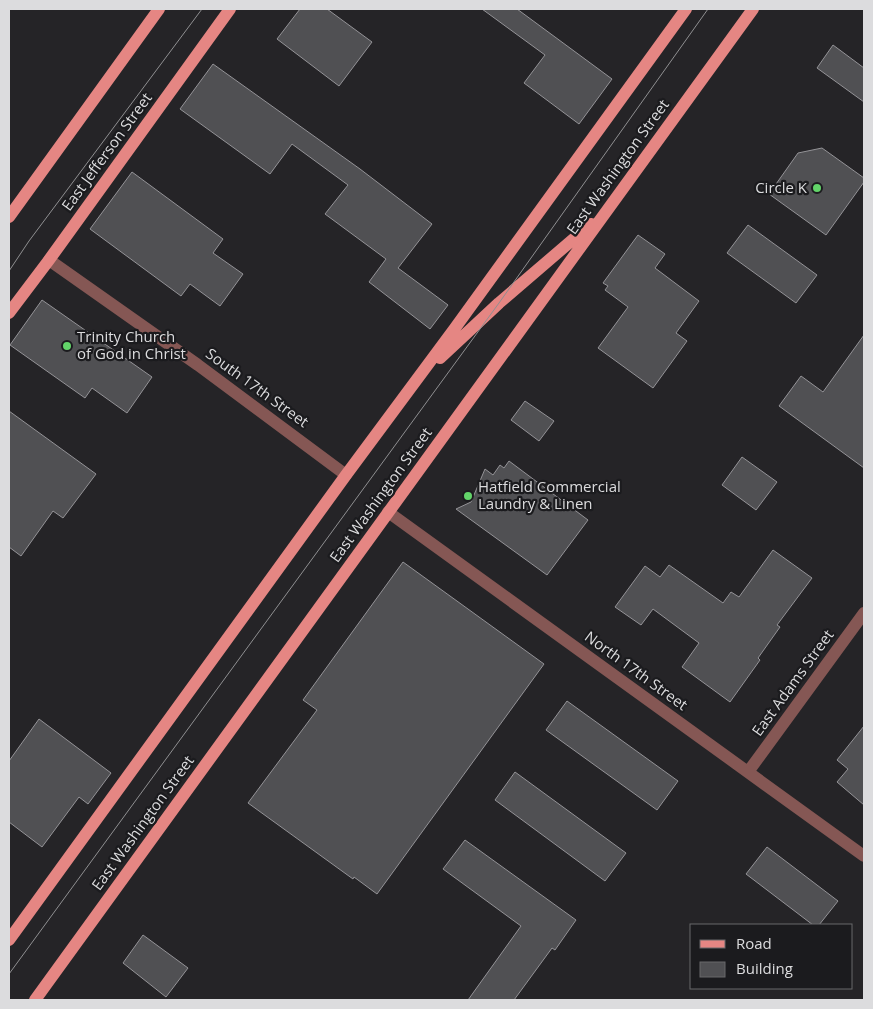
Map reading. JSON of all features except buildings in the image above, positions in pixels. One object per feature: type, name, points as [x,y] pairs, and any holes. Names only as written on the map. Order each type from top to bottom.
[{"type":"main road","points":[[9,217],[159,9]]},
{"type":"main road","name":"East Jefferson Street","points":[[9,313],[230,9]]},
{"type":"main road","points":[[9,940],[346,474],[456,328],[686,9]]},
{"type":"main road","name":"East Washington Street","points":[[35,1000],[753,9]]},
{"type":"main road","points":[[414,382],[499,303],[609,209]]},
{"type":"street","name":"South 17th Street","points":[[49,260],[198,365],[346,474]]},
{"type":"street","name":"North 17th Street","points":[[388,512],[864,856]]},
{"type":"street","name":"East Adams Street","points":[[748,772],[864,613]]},
{"type":"tram line","points":[[9,271],[29,241],[202,9]]},
{"type":"tram line","points":[[9,974],[499,303],[708,9]]},
{"type":"place","name":"Circle K","points":[[817,188]]},
{"type":"place","name":"Trinity Church of God in Christ","points":[[67,346]]},
{"type":"place","name":"Hatfield Commercial Laundry & Linen","points":[[468,496]]}]
